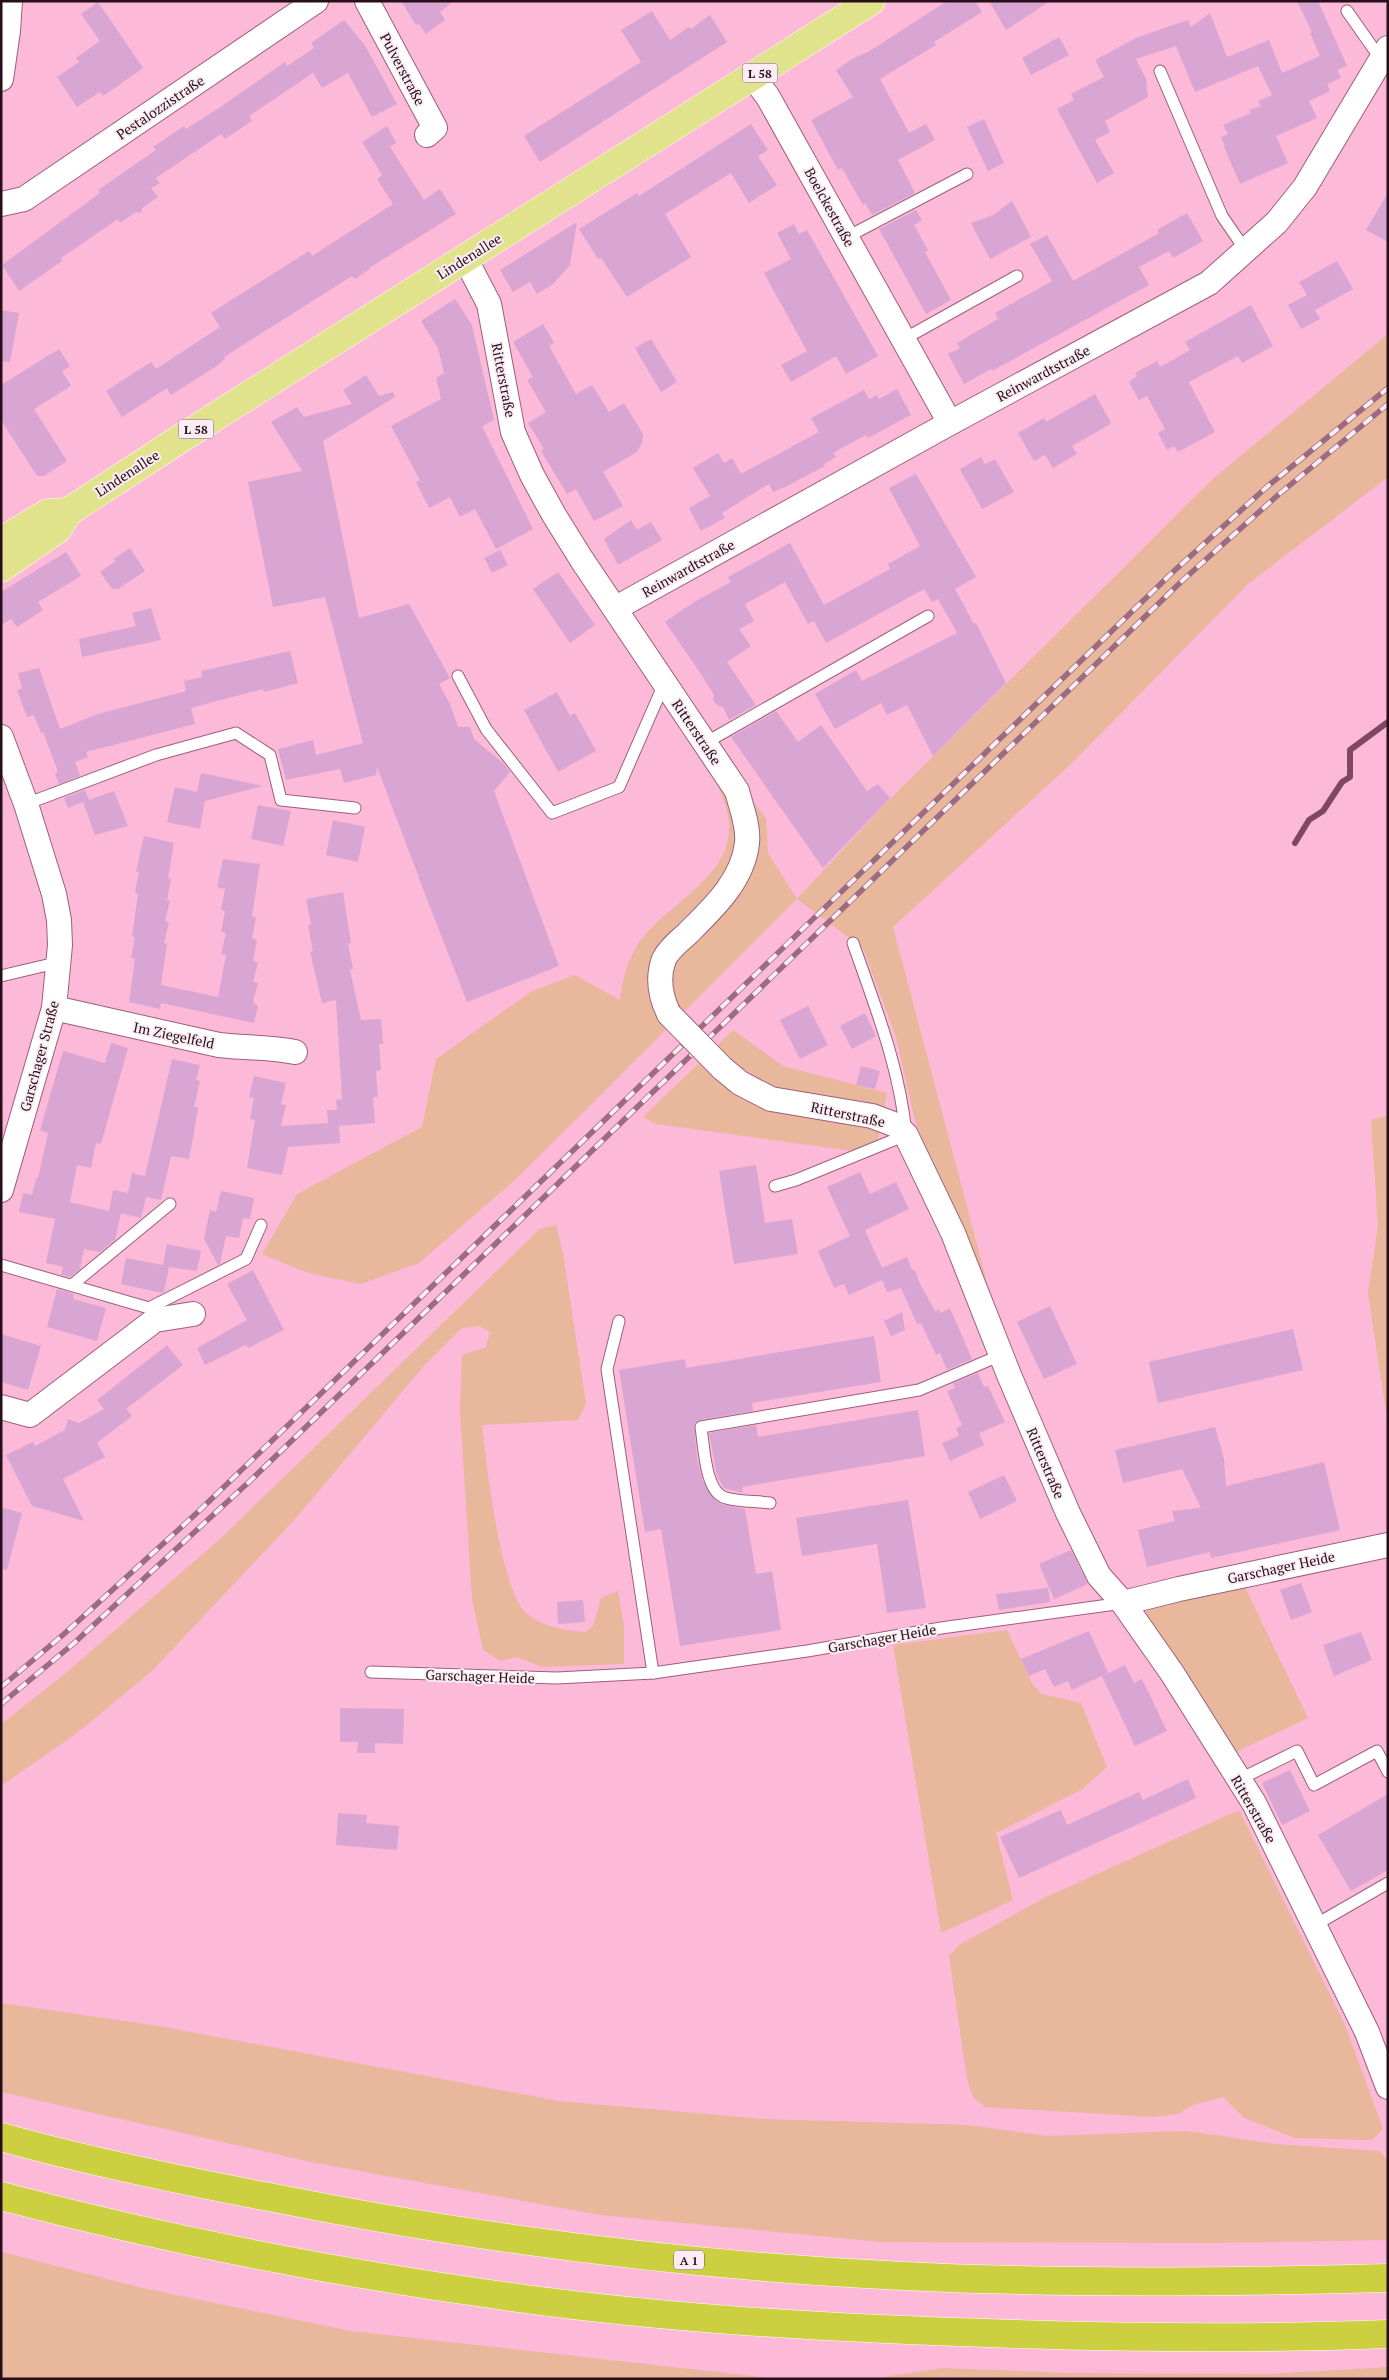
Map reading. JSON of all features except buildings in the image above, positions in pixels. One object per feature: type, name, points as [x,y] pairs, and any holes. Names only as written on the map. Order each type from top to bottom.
[{"type":"highway","name":"A 1","points":[[1,2138],[61,2154],[170,2178],[369,2217],[530,2242],[703,2262],[902,2276],[1159,2283],[1388,2278]]},
{"type":"highway","points":[[1,2196],[159,2233],[363,2274],[506,2296],[686,2316],[905,2330],[1149,2338],[1296,2338],[1388,2334]]},
{"type":"main road","name":"Lindenallee","points":[[1,568],[58,529],[68,512],[871,1]]},
{"type":"main road","name":"Lindenallee","points":[[1,541],[48,513],[68,512]]},
{"type":"street","points":[[1,79],[10,1]]},
{"type":"street","name":"Pulverstraße","points":[[367,1],[435,128],[427,135]]},
{"type":"street","name":"Pestalozzistraße","points":[[1,204],[24,199],[312,3]]},
{"type":"street","name":"Reinwardtstraße","points":[[616,608],[950,423],[1210,283],[1277,222],[1305,187],[1384,53]]},
{"type":"street","name":"Boelckestraße","points":[[753,77],[768,97],[950,423]]},
{"type":"street","name":"Ritterstraße","points":[[465,258],[490,304],[513,432],[554,515],[664,684],[737,791],[744,814],[748,841],[743,863],[729,888],[665,958],[659,976],[663,1002],[669,1014],[722,1068],[740,1083],[771,1099],[872,1116],[896,1125],[906,1136],[953,1233],[1001,1355],[1068,1513],[1098,1576],[1123,1603],[1172,1673],[1254,1803],[1368,2032],[1388,2087]]},
{"type":"street","name":"Garschager Straße","points":[[1,737],[26,804],[54,894],[59,920],[60,962],[54,1008],[1,1190]]},
{"type":"street","name":"Im Ziegelfeld","points":[[54,1008],[219,1045],[244,1048],[270,1047],[295,1052]]},
{"type":"street","points":[[1,1406],[30,1415],[155,1320],[193,1314]]},
{"type":"street","name":"Garschager Heide","points":[[1123,1603],[1178,1589],[1388,1545]]},
{"type":"lane","points":[[1347,11],[1384,53]]},
{"type":"lane","points":[[1160,71],[1222,216],[1246,251]]},
{"type":"lane","points":[[847,237],[967,174]]},
{"type":"lane","points":[[904,339],[1017,276]]},
{"type":"lane","points":[[705,743],[928,616]]},
{"type":"lane","points":[[458,676],[486,729],[552,813],[618,786],[664,684]]},
{"type":"lane","points":[[26,804],[156,755],[236,733],[270,755],[281,800],[355,808]]},
{"type":"lane","points":[[776,1186],[796,1180],[906,1136],[902,1099],[890,1051],[853,943]]},
{"type":"lane","points":[[1,976],[60,962]]},
{"type":"lane","points":[[72,1285],[170,1204]]},
{"type":"lane","points":[[1,1264],[149,1308],[246,1259],[261,1225]]},
{"type":"lane","points":[[619,1321],[607,1369],[653,1673]]},
{"type":"lane","points":[[770,1503],[724,1498],[714,1490],[709,1477],[701,1427],[919,1390],[1001,1355]]},
{"type":"lane","name":"Garschager Heide","points":[[371,1672],[557,1678],[653,1673],[807,1651],[941,1628],[1123,1603]]},
{"type":"lane","points":[[1238,1780],[1297,1751],[1314,1785],[1377,1751],[1388,1772]]},
{"type":"lane","points":[[1315,1925],[1388,1883]]},
{"type":"shaded area","points":[[1388,334],[1388,477],[1248,584],[1072,763],[893,927],[988,1286],[916,1125],[896,1037],[863,948],[797,899],[884,805],[1214,478]]},
{"type":"shaded area","points":[[713,774],[729,800],[735,822],[736,842],[731,860],[723,877],[661,949],[650,969],[648,984],[650,1002],[668,1028],[516,1179],[419,1263],[361,1284],[308,1273],[262,1254],[297,1194],[422,1127],[436,1059],[532,991],[575,975],[620,1000],[629,962],[645,934],[704,881],[716,866],[725,850],[729,832],[728,817]]},
{"type":"shaded area","points":[[747,795],[766,818],[768,853],[797,899],[682,1014],[672,995],[671,981],[674,966],[677,959],[723,909]]},
{"type":"shaded area","points":[[733,1030],[783,1066],[887,1093],[875,1154],[656,1124],[643,1117]]},
{"type":"shaded area","points":[[1388,1115],[1388,1426],[1368,1293],[1378,1226],[1371,1120]]},
{"type":"shaded area","points":[[556,1225],[563,1253],[586,1404],[578,1420],[482,1425],[491,1495],[502,1555],[518,1602],[527,1614],[555,1628],[585,1632],[593,1626],[601,1598],[618,1591],[624,1627],[624,1664],[543,1667],[516,1657],[500,1661],[483,1650],[472,1599],[460,1410],[462,1355],[486,1347],[490,1332],[479,1326],[462,1328],[423,1367],[296,1518],[152,1671],[77,1733],[1,1786],[1,1724],[60,1678],[219,1540],[540,1229]]},
{"type":"shaded area","points":[[1244,1585],[1308,1718],[1234,1753],[1146,1617],[1147,1607]]},
{"type":"shaded area","points":[[1007,1630],[1033,1685],[1042,1694],[1081,1703],[1107,1767],[1081,1790],[996,1833],[1013,1900],[941,1933],[893,1645]]},
{"type":"shaded area","points":[[1239,1810],[1345,2025],[1383,2129],[1372,2140],[1295,2138],[1244,2118],[1223,2097],[1193,2105],[1178,2114],[1154,2117],[985,2107],[973,2097],[967,2079],[949,1956],[959,1945],[1046,1897]]},
{"type":"shaded area","points":[[1,2003],[159,2026],[559,2101],[764,2119],[967,2125],[1047,2136],[1187,2131],[1276,2144],[1380,2151],[1388,2161],[1388,2240],[1214,2243],[881,2242],[600,2215],[316,2163],[1,2092]]},
{"type":"shaded area","points":[[1,2252],[147,2289],[351,2331],[779,2379],[1,2379]]},
{"type":"shaded area","points":[[1388,2367],[1388,2379],[873,2379],[941,2368],[1065,2373],[1271,2374]]},
{"type":"waterway","points":[[1295,843],[1309,820],[1323,811],[1342,782],[1350,777],[1350,750],[1388,722]]},
{"type":"railway","points":[[1,1687],[64,1634],[199,1511],[1174,571],[1269,485],[1388,388]]},
{"type":"railway","points":[[1,1704],[73,1644],[251,1480],[1183,580],[1278,495],[1388,404]]}]
